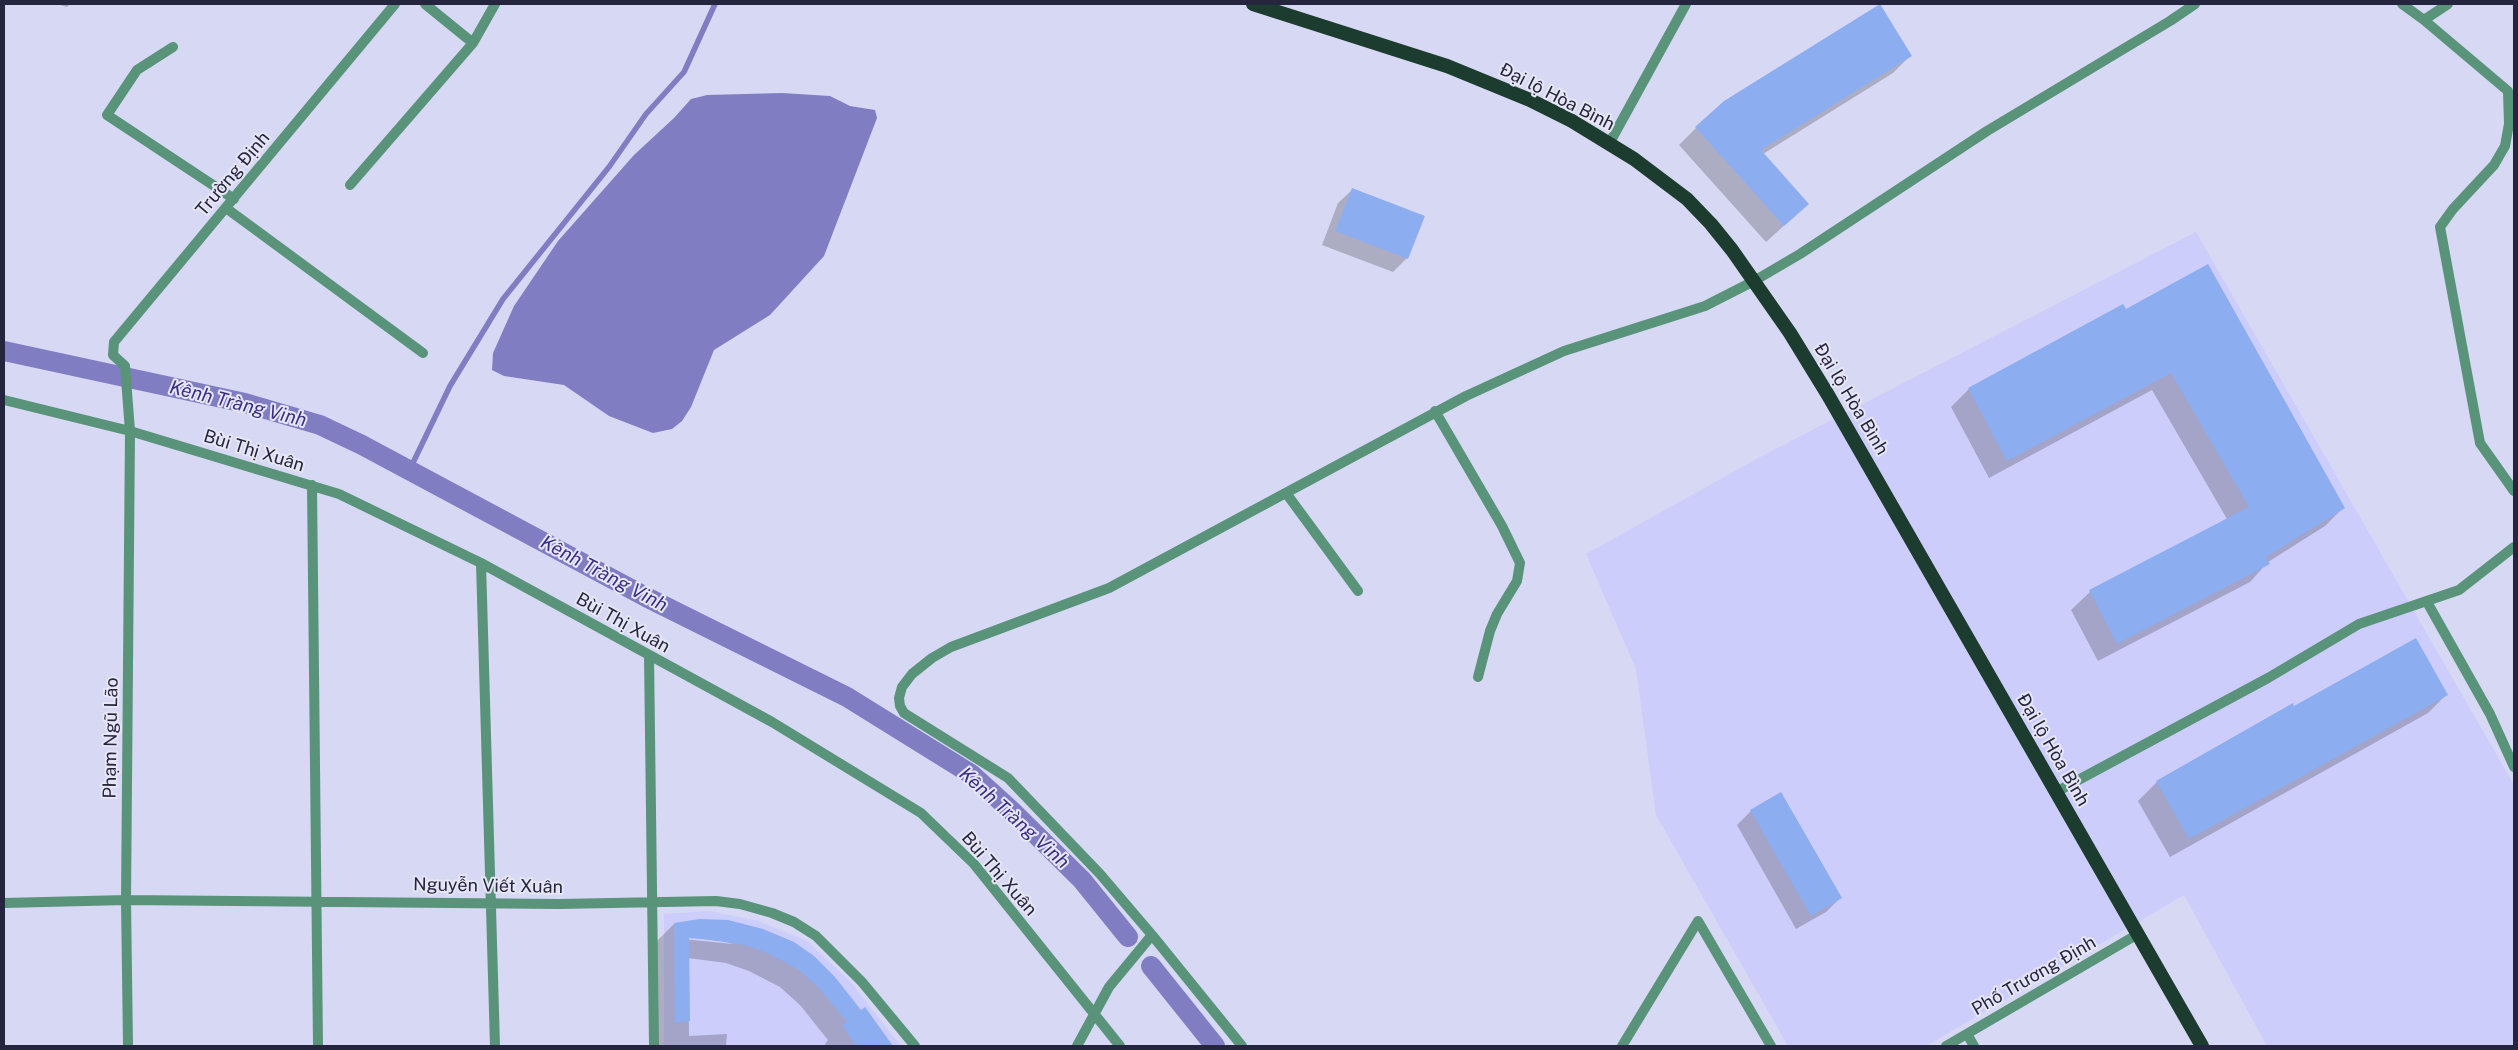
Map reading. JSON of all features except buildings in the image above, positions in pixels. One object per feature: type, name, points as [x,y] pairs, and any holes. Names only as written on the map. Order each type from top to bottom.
[{"type":"highway","name":"Đại lộ Hòa Bình","points":[[1253,4],[1447,66],[1530,100],[1609,144],[1660,177],[1687,199],[1727,243],[1828,394],[2202,1046]]},
{"type":"street","name":"Trường Định","points":[[125,366],[113,355],[114,342],[395,4]]},
{"type":"street","points":[[425,4],[473,43]]},
{"type":"street","points":[[350,185],[473,43],[495,4]]},
{"type":"street","points":[[1609,144],[1686,4]]},
{"type":"street","points":[[1242,1046],[1152,935],[1081,854],[1008,778],[911,718],[900,706],[899,698],[902,688],[912,674],[951,647],[1109,588],[1286,494],[1436,411],[1564,351],[1704,306],[1754,281],[1800,254],[1987,131],[2170,22],[2195,4]]},
{"type":"street","points":[[2402,4],[2424,20],[2508,91],[2509,124],[2505,146],[2494,165],[2453,209],[2440,227],[2480,443],[2514,491]]},
{"type":"street","points":[[2424,20],[2448,4]]},
{"type":"street","points":[[173,47],[137,70],[107,115],[234,199]]},
{"type":"street","points":[[226,208],[423,353]]},
{"type":"street","name":"Phạm Ngũ Lão","points":[[125,366],[130,431],[126,900],[128,1046]]},
{"type":"street","name":"Bùi Thị Xuân","points":[[4,400],[130,431],[339,494],[481,563],[772,722],[921,813],[974,864],[1120,1046]]},
{"type":"street","points":[[1436,411],[1502,526],[1520,563],[1517,581],[1497,614],[1490,631],[1478,677]]},
{"type":"street","points":[[312,485],[318,901],[318,1046]]},
{"type":"street","points":[[1286,494],[1358,592]]},
{"type":"street","points":[[2056,792],[2268,678],[2359,624],[2459,590],[2514,547]]},
{"type":"street","points":[[481,563],[489,902],[495,1046]]},
{"type":"street","points":[[2427,602],[2490,714],[2514,767]]},
{"type":"street","points":[[649,655],[654,1046]]},
{"type":"street","name":"Nguyễn Viết Xuân","points":[[4,903],[126,900],[716,901],[740,904],[772,913],[794,922],[816,936],[839,957],[916,1046]]},
{"type":"street","points":[[1622,1046],[1698,921],[1772,1046]]},
{"type":"street","name":"Phố Trương Định","points":[[1946,1046],[2138,934]]},
{"type":"street","points":[[1076,1046],[1114,980],[1152,935]]},
{"type":"street","points":[[1967,1034],[1974,1046]]},
{"type":"shaded area","points":[[782,93],[830,96],[850,106],[875,110],[877,118],[824,256],[770,315],[714,350],[691,407],[682,421],[672,429],[653,433],[609,416],[564,385],[504,376],[492,370],[493,353],[514,306],[558,241],[634,155],[674,118],[691,99],[707,95]]},
{"type":"shaded area","points":[[2196,232],[2514,785],[2514,1046],[2267,1046],[2184,895],[1926,1046],[1788,1046],[1656,815],[1636,669],[1586,554],[1760,457]]},
{"type":"shaded area","points":[[709,911],[758,921],[807,941],[852,984],[901,1046],[664,1046],[664,914]]},
{"type":"waterway","points":[[409,471],[450,386],[503,299],[609,167],[646,114],[684,72],[715,4]]},
{"type":"waterway","name":"Kênh Tràng Vinh","points":[[4,351],[245,403],[320,425],[362,445],[646,597],[847,697],[971,774],[1082,880],[1128,937]]},
{"type":"waterway","name":"Kênh Tràng Vinh","points":[[1151,966],[1215,1046]]}]
